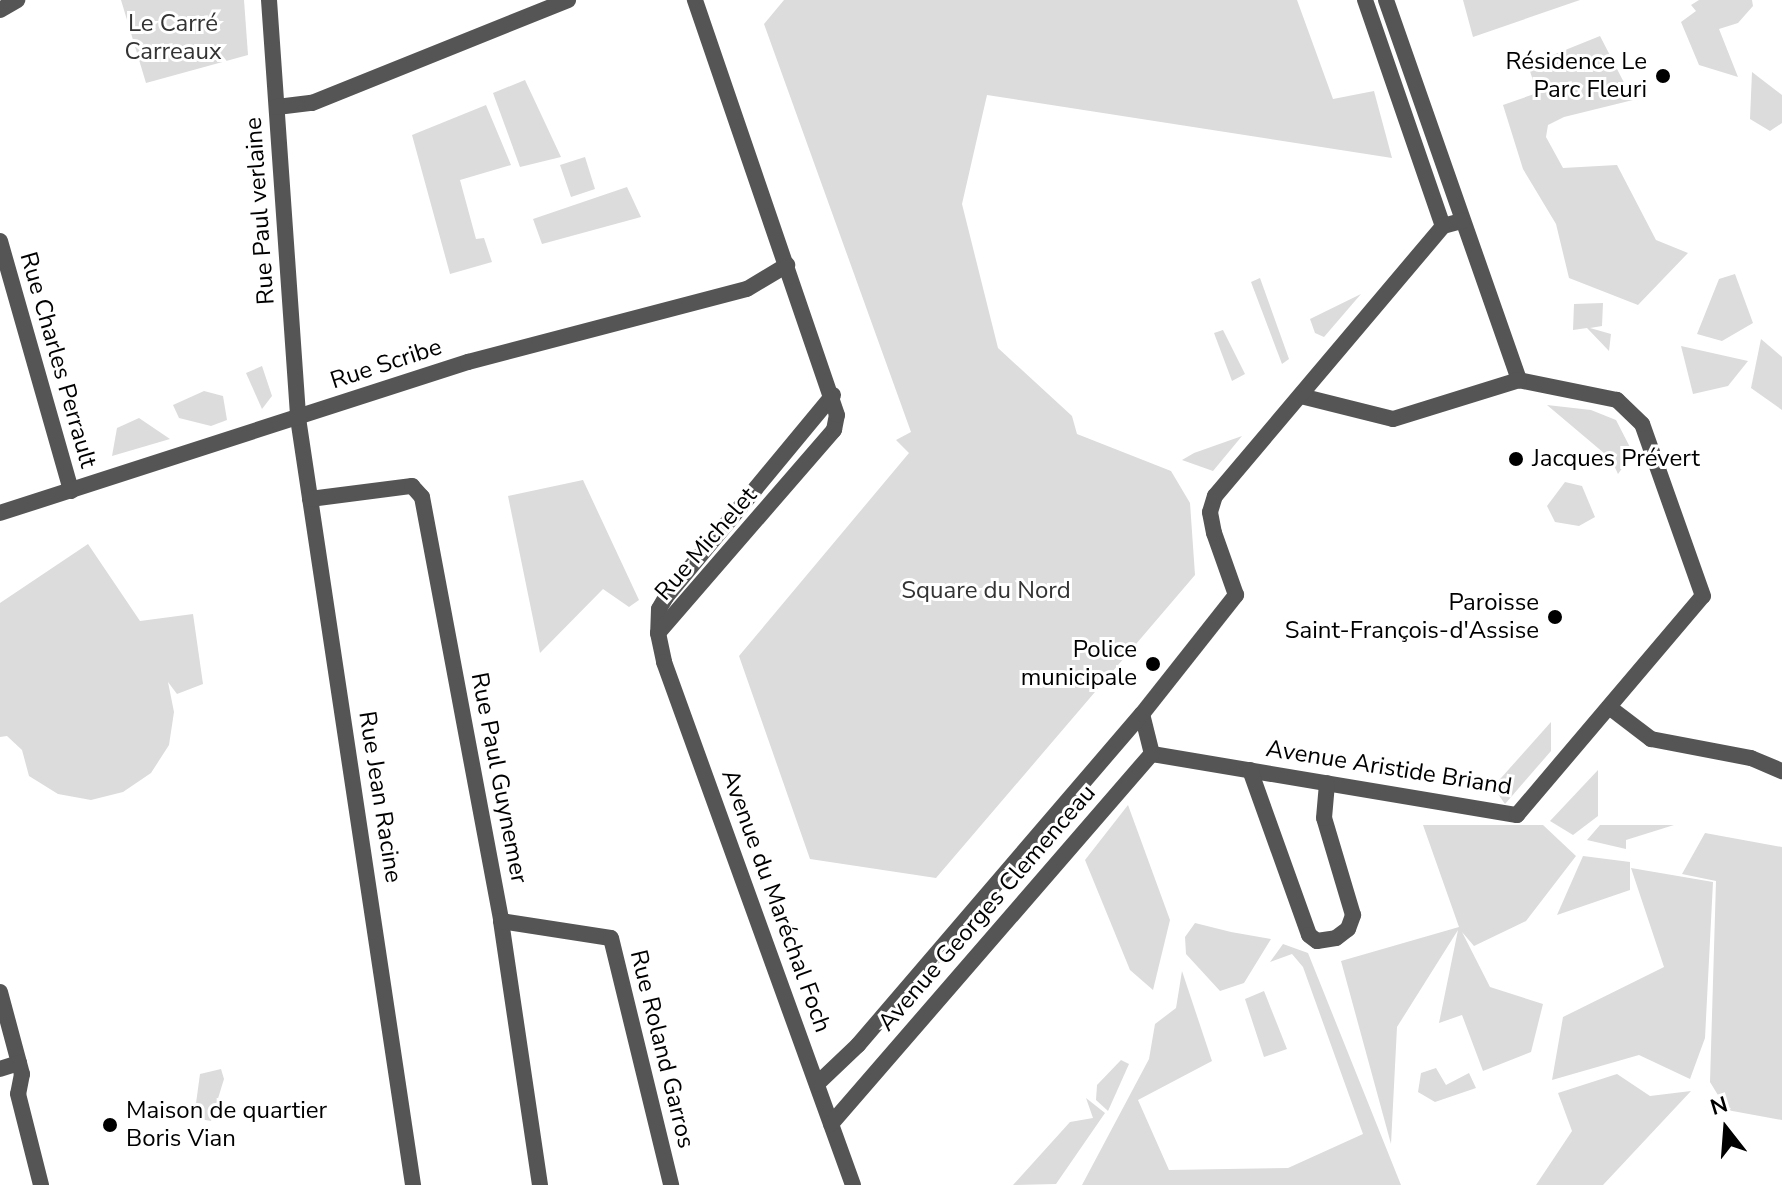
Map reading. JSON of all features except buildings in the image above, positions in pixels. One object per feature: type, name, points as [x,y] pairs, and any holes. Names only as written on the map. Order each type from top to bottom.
[{"type":"street","points":[[0,10],[17,0]]},
{"type":"street","name":"Rue Paul verlaine","points":[[269,0],[298,418]]},
{"type":"street","points":[[277,107],[312,103],[568,0]]},
{"type":"street","name":"Rue Michelet","points":[[658,633],[834,430],[833,395],[695,0]]},
{"type":"street","points":[[1365,0],[1443,226]]},
{"type":"street","points":[[1386,0],[1519,380]]},
{"type":"street","points":[[1462,221],[1443,226],[1301,396],[1404,418],[1519,380],[1617,400],[1631,409],[1642,424],[1703,596],[1609,707],[1651,739],[1751,758],[1782,771]]},
{"type":"street","name":"Rue Charles Perrault","points":[[0,241],[71,491]]},
{"type":"street","name":"Rue Scribe","points":[[0,513],[468,362],[747,289],[787,265]]},
{"type":"street","name":"Avenue Georges Clemenceau","points":[[817,1084],[858,1045],[1142,714],[1236,595],[1212,522],[1215,496],[1301,396]]},
{"type":"street","name":"Rue Jean Racine","points":[[298,418],[413,1185]]},
{"type":"street","name":"Rue Paul Guynemer","points":[[310,499],[412,486],[422,497],[501,921],[540,1185]]},
{"type":"street","name":"Avenue du Maréchal Foch","points":[[658,633],[664,662],[853,1185]]},
{"type":"street","name":"Avenue Aristide Briand","points":[[1152,754],[1517,815],[1609,707]]},
{"type":"street","points":[[1142,714],[1152,754]]},
{"type":"street","name":"Avenue Georges Clemenceau","points":[[831,1124],[1152,754]]},
{"type":"street","points":[[1751,758],[1782,755]]},
{"type":"street","points":[[1250,770],[1309,935],[1317,941],[1336,938],[1348,929],[1353,915],[1324,818],[1327,783]]},
{"type":"street","name":"Rue Roland Garros","points":[[501,921],[611,938],[671,1185]]},
{"type":"street","points":[[0,992],[19,1063],[18,1094],[41,1185]]},
{"type":"street","points":[[0,1069],[19,1063]]},
{"type":"green space","name":"Le Carré Carreaux","points":[[121,0],[244,0],[248,55],[146,83]]},
{"type":"green space","name":"Square du Nord","points":[[784,0],[1297,0],[1333,99],[1374,91],[1392,158],[987,95],[962,204],[998,348],[1072,416],[1077,434],[1171,471],[1190,503],[1195,575],[936,878],[810,859],[739,656],[909,453],[896,440],[911,432],[764,24]]},
{"type":"green space","points":[[1463,0],[1580,0],[1473,37]]},
{"type":"green space","points":[[1699,0],[1752,0],[1753,6],[1738,23],[1719,29],[1738,77],[1699,65],[1681,22],[1696,11],[1691,5]]},
{"type":"green space","points":[[1600,36],[1633,100],[1564,117],[1548,125],[1546,137],[1563,168],[1617,165],[1656,240],[1688,253],[1638,305],[1569,278],[1556,224],[1523,169],[1503,105],[1537,93],[1528,65]]},
{"type":"green space","points":[[1752,72],[1782,95],[1782,123],[1770,131],[1750,119]]},
{"type":"green space","points":[[525,80],[561,157],[520,167],[493,93]]},
{"type":"green space","points":[[486,105],[511,165],[460,180],[476,239],[484,238],[492,262],[450,274],[412,135]]},
{"type":"green space","points":[[585,157],[595,189],[571,197],[560,165]]},
{"type":"green space","points":[[627,187],[641,217],[542,244],[533,219]]},
{"type":"green space","points":[[1735,274],[1753,323],[1722,341],[1697,334],[1719,279]]},
{"type":"green space","points":[[1260,278],[1289,359],[1282,364],[1251,282]]},
{"type":"green space","points":[[1361,294],[1324,337],[1315,333],[1310,319]]},
{"type":"green space","points":[[1603,303],[1602,326],[1590,328],[1611,334],[1609,351],[1587,328],[1573,330],[1574,304]]},
{"type":"green space","points":[[1223,330],[1245,374],[1232,381],[1214,333]]},
{"type":"green space","points":[[1761,339],[1782,357],[1782,410],[1751,388]]},
{"type":"green space","points":[[1681,346],[1748,361],[1728,386],[1693,394]]},
{"type":"green space","points":[[262,366],[272,396],[262,409],[246,373]]},
{"type":"green space","points":[[204,391],[223,396],[227,420],[211,426],[179,418],[173,405]]},
{"type":"green space","points":[[1547,405],[1591,410],[1616,420],[1633,453],[1618,474],[1611,459]]},
{"type":"green space","points":[[139,418],[170,439],[112,456],[117,428]]},
{"type":"green space","points":[[1242,436],[1213,471],[1182,460],[1194,453]]},
{"type":"green space","points":[[583,480],[639,600],[629,607],[603,589],[540,653],[508,496]]},
{"type":"green space","points":[[1565,482],[1582,486],[1595,517],[1579,526],[1555,522],[1547,506]]},
{"type":"green space","points":[[88,544],[140,621],[193,614],[203,684],[177,694],[168,682],[174,712],[169,745],[151,773],[123,792],[91,800],[58,794],[29,776],[22,750],[7,736],[0,737],[0,603]]},
{"type":"green space","points":[[1551,722],[1551,751],[1505,804],[1493,787]]},
{"type":"green space","points":[[1598,770],[1598,816],[1573,835],[1550,821]]},
{"type":"green space","points":[[1128,805],[1170,920],[1153,990],[1130,970],[1085,860]]},
{"type":"green space","points":[[1423,825],[1543,825],[1576,856],[1526,921],[1474,946],[1462,932],[1490,987],[1543,1004],[1531,1052],[1483,1071],[1462,1015],[1439,1023],[1458,930],[1397,1027],[1391,1144],[1341,961],[1459,927]]},
{"type":"green space","points":[[1600,825],[1674,825],[1626,840],[1626,849],[1587,840]]},
{"type":"green space","points":[[1705,833],[1782,847],[1782,1120],[1727,1110],[1710,1082],[1716,881],[1682,874]]},
{"type":"green space","points":[[1583,856],[1630,862],[1630,890],[1557,915]]},
{"type":"green space","points":[[1631,868],[1713,882],[1705,1038],[1690,1079],[1639,1055],[1552,1080],[1563,1017],[1664,967]]},
{"type":"green space","points":[[1195,923],[1271,939],[1244,983],[1220,991],[1186,954],[1185,937]]},
{"type":"green space","points":[[1283,944],[1308,953],[1401,1185],[1082,1185],[1149,1059],[1155,1024],[1176,1008],[1182,971],[1212,1061],[1138,1100],[1169,1170],[1288,1168],[1363,1134],[1303,967],[1292,954],[1270,962]]},
{"type":"green space","points":[[1264,991],[1287,1049],[1264,1057],[1245,999]]},
{"type":"green space","points":[[1121,1060],[1129,1064],[1108,1111],[1096,1100],[1097,1085]]},
{"type":"green space","points":[[1436,1068],[1446,1085],[1469,1073],[1476,1088],[1435,1102],[1418,1092],[1421,1073]]},
{"type":"green space","points":[[221,1069],[224,1079],[211,1121],[194,1118],[200,1074]]},
{"type":"green space","points":[[1617,1074],[1650,1096],[1691,1091],[1603,1185],[1536,1185],[1572,1131],[1558,1093]]},
{"type":"green space","points":[[1086,1098],[1105,1113],[1056,1184],[1013,1185],[1070,1122],[1093,1118]]},
{"type":"place","name":"Résidence Le Parc Fleuri","points":[[1663,76]]},
{"type":"place","name":"Jacques Prévert","points":[[1516,459]]},
{"type":"place","name":"Paroisse Saint-François-d'Assise","points":[[1555,617]]},
{"type":"place","name":"Police municipale","points":[[1153,664]]},
{"type":"place","name":"Maison de quartier Boris Vian","points":[[110,1125]]}]
